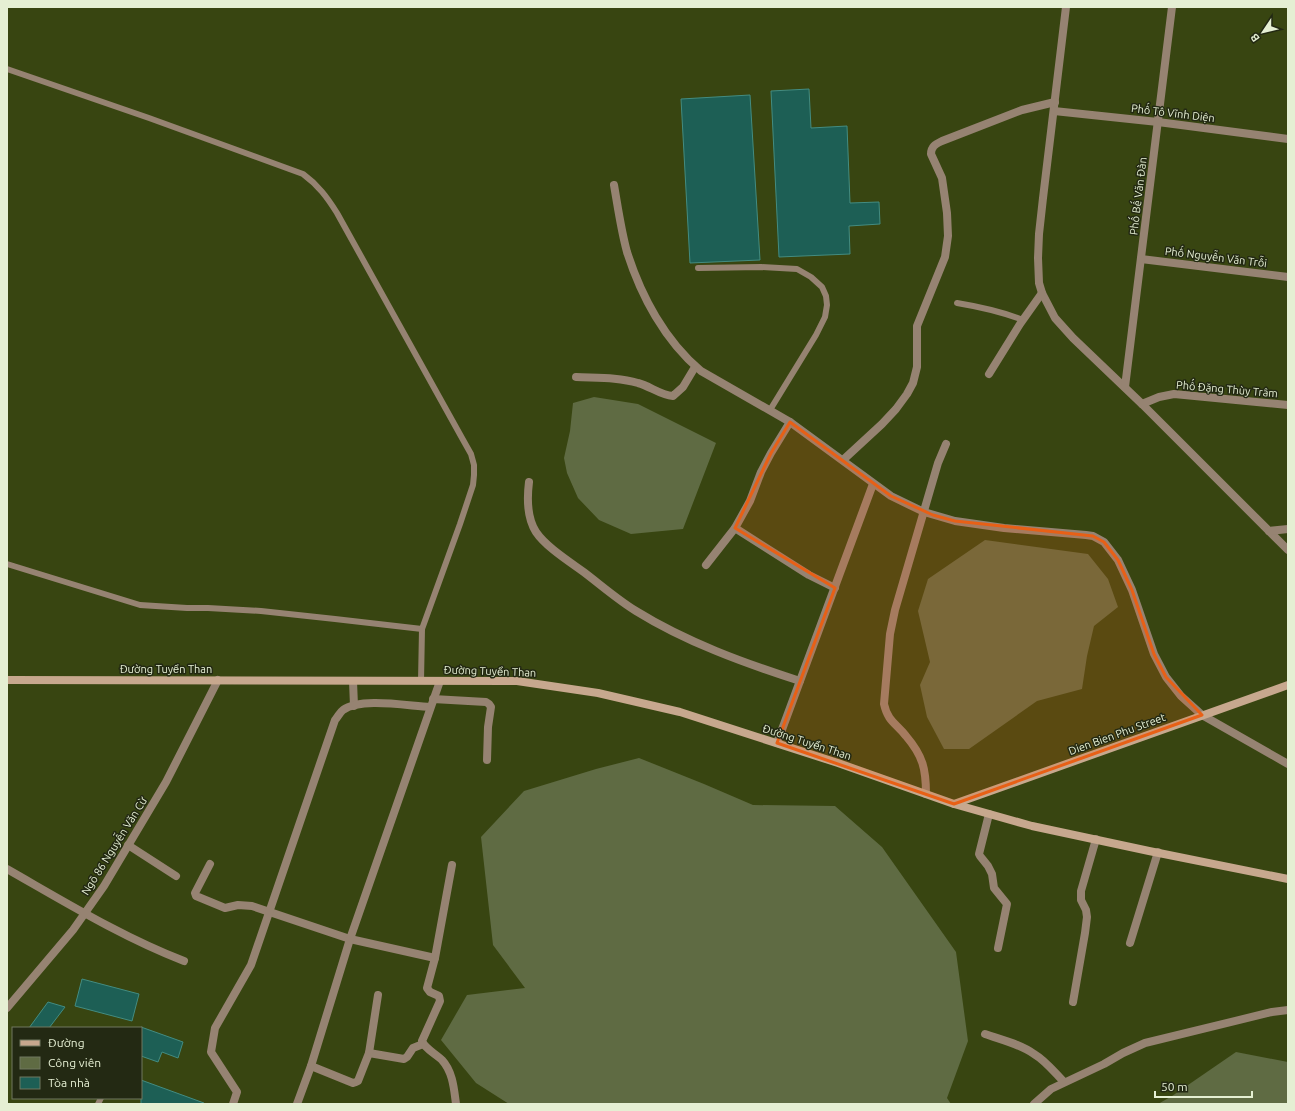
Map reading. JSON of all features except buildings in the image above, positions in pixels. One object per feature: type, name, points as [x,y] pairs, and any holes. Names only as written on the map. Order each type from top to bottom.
[{"type":"street","points":[[1066,7],[1039,234],[1039,283],[1042,293],[1055,318],[1061,325],[1288,550]]},
{"type":"street","name":"Phố Bế Văn Đàn","points":[[1125,387],[1172,7]]},
{"type":"street","points":[[843,460],[896,409],[913,383],[917,367],[917,326],[945,257],[948,236],[942,178],[931,154],[933,146],[942,141],[1022,110],[1055,102]]},
{"type":"street","name":"Phố Tô Vĩnh Diện","points":[[1054,111],[1158,122],[1288,139]]},
{"type":"street","points":[[614,185],[628,252],[643,291],[656,316],[675,346],[695,367],[790,422],[843,460],[873,484],[891,496],[924,512],[954,521],[1004,528],[1093,536],[1104,542],[1118,560],[1132,590],[1154,654],[1166,677],[1181,696],[1202,715],[1288,764]]},
{"type":"street","name":"Phố Nguyễn Văn Trỗi","points":[[1141,259],[1288,277]]},
{"type":"street","points":[[989,374],[1042,293]]},
{"type":"street","points":[[576,377],[625,379],[666,395],[673,396],[683,388],[695,367]]},
{"type":"street","name":"Phố Đặng Thùy Trâm","points":[[1142,404],[1159,397],[1174,394],[1288,405]]},
{"type":"street","points":[[706,566],[735,528],[750,501],[761,472],[790,422]]},
{"type":"street","points":[[926,794],[924,765],[906,736],[891,721],[886,713],[884,704],[890,634],[895,610],[938,463],[946,444]]},
{"type":"street","points":[[529,482],[529,509],[531,521],[536,532],[544,541],[565,558],[629,606],[666,628],[704,646],[758,667],[800,681]]},
{"type":"street","points":[[777,743],[873,484]]},
{"type":"street","points":[[735,528],[809,574],[835,588]]},
{"type":"street","points":[[1269,531],[1288,529]]},
{"type":"street","name":"Đường Tuyển Than","points":[[7,680],[517,681],[598,692],[680,712],[838,763],[954,804],[1032,826],[1288,879]]},
{"type":"street","name":"Ngõ 86 Nguyễn Văn Cừ","points":[[7,1008],[73,930],[104,886],[166,782],[218,680]]},
{"type":"street","points":[[353,681],[354,706]]},
{"type":"street","points":[[297,1104],[311,1066],[350,939],[440,681]]},
{"type":"street","name":"Dien Bien Phu Street","points":[[954,804],[1288,685]]},
{"type":"street","points":[[433,699],[486,702],[489,704],[491,707],[488,727],[487,760]]},
{"type":"street","points":[[233,1104],[237,1092],[211,1052],[215,1028],[251,965],[336,720],[342,710],[373,702],[430,707]]},
{"type":"street","points":[[989,814],[979,854],[992,874],[994,888],[1007,904],[998,948]]},
{"type":"street","points":[[1073,1002],[1087,917],[1081,891],[1096,839]]},
{"type":"street","points":[[128,845],[176,876]]},
{"type":"street","points":[[1130,943],[1158,852]]},
{"type":"street","points":[[210,864],[196,891],[196,896],[225,908],[238,905],[252,906],[350,939],[435,958]]},
{"type":"street","points":[[423,1044],[422,1041],[440,1001],[439,996],[430,992],[427,988],[435,958],[452,865]]},
{"type":"street","points":[[7,869],[84,914],[155,950],[184,961]]},
{"type":"street","points":[[311,1066],[353,1083],[358,1081],[369,1053],[378,995]]},
{"type":"street","points":[[1034,1104],[1051,1089],[1145,1043],[1272,1012],[1288,1010]]},
{"type":"street","points":[[985,1034],[1025,1048],[1036,1055],[1064,1082]]},
{"type":"street","points":[[369,1053],[404,1059],[413,1048],[423,1044]]},
{"type":"street","points":[[423,1044],[443,1061],[452,1075],[456,1104]]},
{"type":"lane","points":[[7,69],[149,118],[303,174],[314,182],[325,194],[471,454],[474,466],[473,485],[468,501],[422,629],[421,681]]},
{"type":"lane","points":[[698,268],[761,267],[797,269],[811,276],[822,288],[826,296],[827,305],[825,317],[816,335],[770,410]]},
{"type":"lane","points":[[957,304],[990,308],[1023,320]]},
{"type":"lane","points":[[7,564],[140,605],[261,611],[335,618],[422,629]]},
{"type":"highlighted area","points":[[790,422],[891,496],[933,515],[955,521],[1093,536],[1104,542],[1118,560],[1132,590],[1154,654],[1166,677],[1202,715],[954,804],[777,743],[835,588],[735,528],[771,453]]},
{"type":"green space","points":[[594,397],[638,404],[716,443],[683,529],[631,534],[599,520],[578,498],[567,473],[564,458],[570,431],[573,403]]},
{"type":"green space","points":[[985,540],[1088,554],[1108,579],[1118,607],[1094,626],[1087,656],[1082,689],[1037,701],[969,749],[944,749],[927,717],[920,685],[930,662],[918,611],[928,579]]},
{"type":"green space","points":[[639,758],[753,805],[835,806],[882,847],[956,952],[968,1041],[947,1098],[951,1104],[509,1104],[476,1083],[441,1040],[467,995],[525,988],[493,945],[481,837],[524,791],[596,769]]},
{"type":"green space","points":[[1236,1052],[1288,1062],[1288,1104],[1158,1104],[1172,1096]]}]
